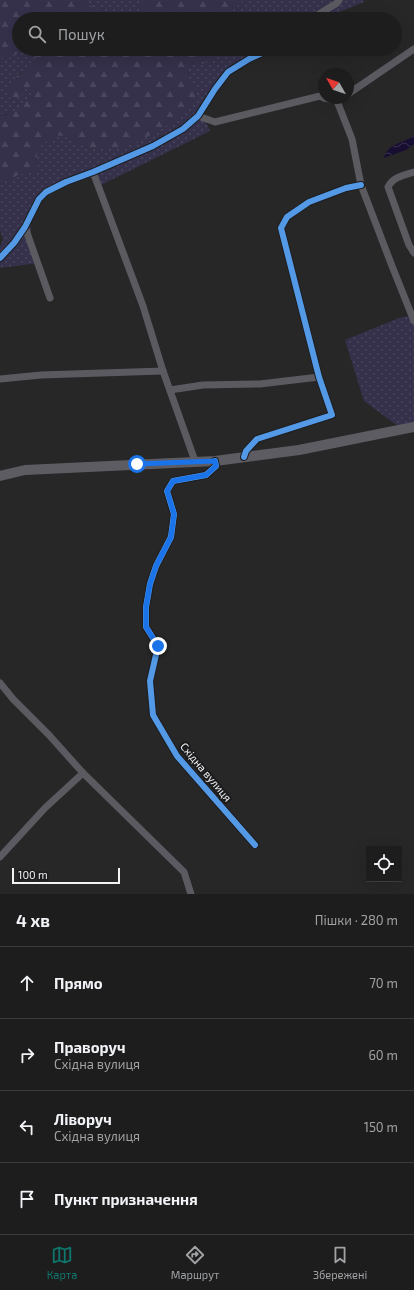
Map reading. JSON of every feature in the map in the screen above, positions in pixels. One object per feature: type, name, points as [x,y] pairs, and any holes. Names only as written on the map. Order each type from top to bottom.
[{"type":"main road","points":[[0,476],[25,470],[215,461],[299,450],[414,427]]},
{"type":"street","points":[[322,12],[337,3],[339,0]]},
{"type":"street","points":[[354,90],[414,49]]},
{"type":"street","points":[[0,258],[14,243],[25,227],[36,205],[46,192],[66,182],[153,146],[182,129],[198,116],[228,72],[257,56]]},
{"type":"street","points":[[198,116],[215,122],[318,96]]},
{"type":"street","points":[[340,104],[352,139],[362,185],[414,321]]},
{"type":"street","points":[[93,172],[143,306],[163,371],[195,461]]},
{"type":"street","points":[[414,172],[396,178],[388,187],[409,245],[414,252]]},
{"type":"street","points":[[244,457],[246,451],[257,439],[332,415],[319,377],[281,228],[287,217],[309,202],[346,188],[362,185]]},
{"type":"street","points":[[25,227],[50,298]]},
{"type":"street","points":[[0,379],[41,375],[163,371]]},
{"type":"street","points":[[170,390],[203,385],[260,384],[319,377]]},
{"type":"street","name":"Східна вулиця","points":[[215,461],[216,466],[206,475],[173,481],[167,491],[174,514],[171,537],[156,566],[150,584],[146,607],[146,627],[158,646],[150,681],[152,715],[177,756],[255,845]]},
{"type":"street","points":[[0,683],[13,700],[49,735],[83,774],[184,872],[191,894]]},
{"type":"street","points":[[0,857],[46,808],[83,774]]},
{"type":"green space","points":[[0,0],[86,0],[87,3],[101,12],[12,12],[12,56],[14,56],[11,58],[2,58],[0,65]]},
{"type":"green space","points":[[86,0],[140,0],[140,12],[100,12],[87,3]]},
{"type":"green space","points":[[140,0],[244,0],[231,12],[140,12]]},
{"type":"green space","points":[[244,0],[363,0],[364,2],[339,12],[231,12]]},
{"type":"green space","points":[[35,56],[35,62],[17,75],[8,94],[12,99],[22,94],[26,88],[35,91],[34,95],[23,105],[14,112],[5,115],[0,114],[0,65],[2,58]]},
{"type":"green space","points":[[35,56],[212,56],[203,64],[195,62],[188,67],[188,74],[192,86],[196,92],[194,101],[184,116],[138,142],[122,147],[102,147],[90,150],[63,136],[55,136],[41,145],[37,154],[37,173],[20,174],[0,184],[0,114],[5,115],[12,112],[34,95],[35,91],[26,88],[15,100],[9,97],[8,90],[12,80],[35,62]]},
{"type":"green space","points":[[212,56],[264,56],[229,74],[201,111],[210,131],[97,187],[91,177],[39,196],[30,211],[31,236],[38,263],[0,268],[0,246],[3,240],[0,230],[0,184],[20,174],[37,172],[37,154],[41,145],[55,136],[63,136],[68,138],[90,150],[102,147],[122,147],[196,93],[192,87],[188,74],[188,67],[195,62],[210,59]]},
{"type":"green space","points":[[414,315],[414,431],[406,432],[364,401],[345,340],[399,318]]},
{"type":"water","points":[[414,136],[414,144],[406,150],[384,158],[388,150],[396,144]]},
{"type":"cycle path","points":[[0,258],[14,243],[25,227],[39,199],[46,192],[66,182],[153,146],[183,129],[198,116],[228,72],[256,56]]},
{"type":"cycle path","points":[[244,457],[246,451],[257,439],[332,415],[319,377],[281,228],[287,217],[309,202],[346,188],[361,185]]},
{"type":"cycle path","points":[[215,461],[216,466],[206,475],[173,481],[167,491],[174,514],[171,537],[156,566],[150,584],[146,607],[146,627],[158,646],[150,681],[153,715],[177,756],[255,845]]},
{"type":"route","points":[[137,464],[215,461],[216,466],[206,475],[173,481],[167,491],[174,514],[171,537],[156,566],[150,584],[146,607],[146,627],[158,646]]}]
